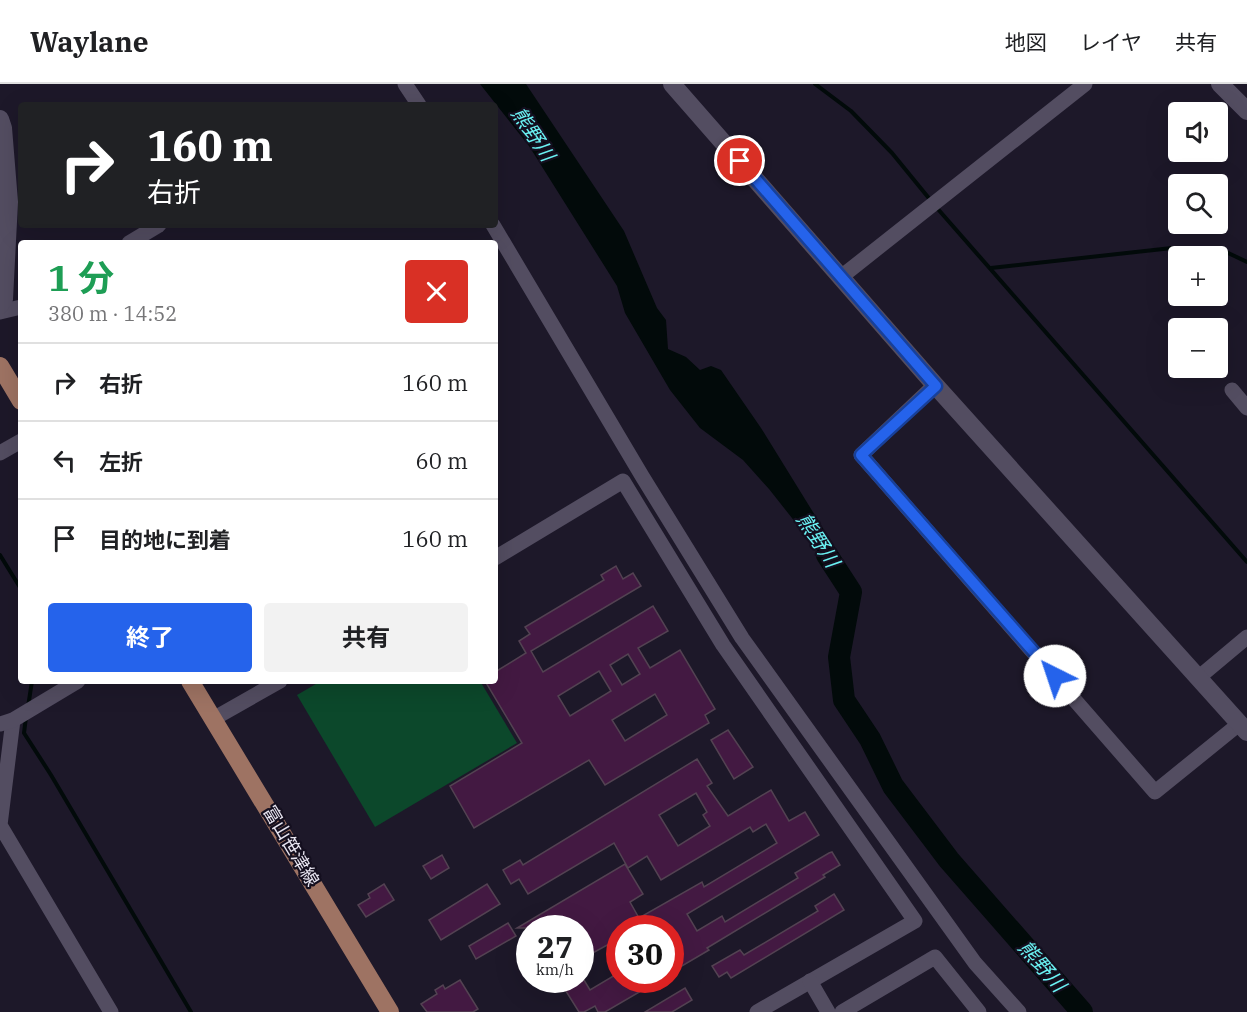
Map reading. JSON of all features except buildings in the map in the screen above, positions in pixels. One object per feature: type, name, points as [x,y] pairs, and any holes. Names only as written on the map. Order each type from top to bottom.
[{"type":"main road","points":[[0,366],[18,396]]},
{"type":"main road","name":"富山笹津線","points":[[192,684],[390,1012]]},
{"type":"street","points":[[405,84],[417,102]]},
{"type":"street","points":[[672,84],[936,386],[1243,728],[1155,792],[861,455],[936,386]]},
{"type":"street","points":[[841,277],[1085,84]]},
{"type":"street","points":[[1220,84],[1247,111]]},
{"type":"street","points":[[0,119],[3,128],[9,202],[4,299],[0,305]]},
{"type":"street","points":[[134,240],[154,228]]},
{"type":"street","points":[[495,228],[642,476],[742,638],[975,963],[1018,1012]]},
{"type":"street","points":[[0,312],[18,308]]},
{"type":"street","points":[[1232,390],[1247,408]]},
{"type":"street","points":[[0,453],[18,443]]},
{"type":"street","points":[[498,552],[623,481],[723,645],[915,921],[757,1012]]},
{"type":"street","points":[[1198,678],[1247,637]]},
{"type":"street","points":[[73,684],[6,722],[0,825],[111,1012]]},
{"type":"street","points":[[213,719],[275,684]]},
{"type":"street","points":[[842,1012],[934,957],[979,1012]]},
{"type":"street","points":[[810,981],[828,1012]]},
{"type":"green space","points":[[316,684],[482,684],[517,743],[375,827],[297,695]]},
{"type":"water","points":[[480,84],[526,84],[624,231],[657,308],[666,320],[668,349],[686,357],[700,370],[711,366],[721,370],[761,428],[855,580],[841,580],[743,460],[700,428],[670,390],[625,313],[617,286],[529,146],[498,107],[498,102],[494,102]]},
{"type":"waterway","points":[[815,84],[851,111],[892,153],[932,202]]},
{"type":"waterway","points":[[937,208],[1247,562]]},
{"type":"waterway","points":[[991,268],[1172,248],[1224,251],[1247,262]]},
{"type":"waterway","points":[[0,555],[18,584]]},
{"type":"waterway","name":"熊野川","points":[[827,555],[851,592],[839,657],[844,700],[870,739],[893,786],[949,860],[1082,1012]]},
{"type":"waterway","points":[[28,707],[32,684]]},
{"type":"waterway","points":[[26,717],[24,733],[191,1012]]},
{"type":"route","points":[[740,161],[936,386],[861,455],[1055,676]]}]
